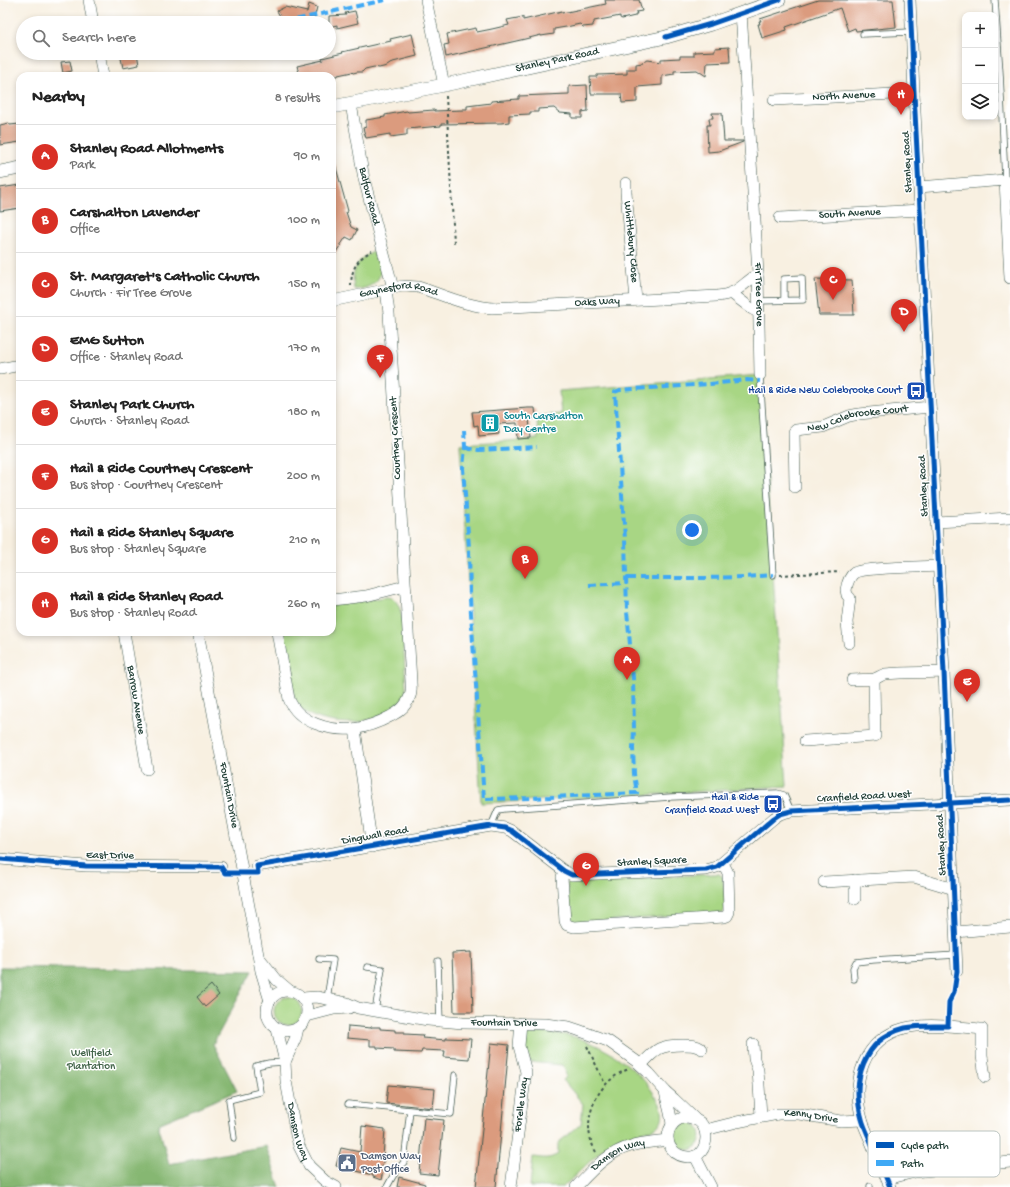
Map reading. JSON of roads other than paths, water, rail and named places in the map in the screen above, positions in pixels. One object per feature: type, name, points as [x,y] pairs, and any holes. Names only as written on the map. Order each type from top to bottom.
[{"type":"street","points":[[89,0],[92,16]]},
{"type":"street","points":[[426,0],[444,85]]},
{"type":"street","name":"Stanley Park Road","points":[[336,106],[444,85],[666,37],[741,14],[780,0]]},
{"type":"street","name":"Stanley Road","points":[[910,0],[944,672],[957,971]]},
{"type":"street","name":"Fir Tree Grove","points":[[741,14],[758,274],[760,375]]},
{"type":"street","points":[[100,60],[102,72]]},
{"type":"street","name":"North Avenue","points":[[774,100],[914,93]]},
{"type":"street","name":"Balfour Road","points":[[351,104],[364,179],[382,248],[390,289]]},
{"type":"street","points":[[0,172],[16,169]]},
{"type":"street","points":[[919,187],[1004,180],[1010,278]]},
{"type":"street","name":"Whittlebury Close","points":[[626,183],[636,300]]},
{"type":"street","name":"South Avenue","points":[[780,218],[920,210]]},
{"type":"street","name":"Oaks Way","points":[[463,303],[492,308],[717,296],[731,294],[744,286],[758,274]]},
{"type":"street","name":"Gaynesford Road","points":[[336,300],[403,286],[418,287],[463,303]]},
{"type":"street","name":"Courtney Crescent","points":[[278,636],[288,699],[295,711],[308,720],[325,726],[345,729],[371,725],[384,720],[402,709],[410,697],[411,681],[389,321],[390,289]]},
{"type":"street","points":[[731,294],[752,309],[758,307]]},
{"type":"street","points":[[0,369],[16,366]]},
{"type":"street","name":"New Colebrooke Court","points":[[795,487],[794,432],[796,430],[823,427],[849,416],[859,414],[930,407]]},
{"type":"street","points":[[936,522],[1010,518]]},
{"type":"street","points":[[848,643],[847,622],[850,598],[847,595],[846,590],[852,575],[855,572],[868,569],[938,566]]},
{"type":"street","points":[[336,600],[366,596],[405,586]]},
{"type":"street","name":"Barrow Avenue","points":[[125,636],[147,769]]},
{"type":"street","name":"Fountain Drive","points":[[199,636],[261,971],[270,1001]]},
{"type":"street","points":[[852,680],[875,678],[885,674],[944,672]]},
{"type":"street","points":[[805,741],[875,736],[875,678]]},
{"type":"street","name":"Dingwall Road","points":[[355,728],[372,847]]},
{"type":"street","name":"Cranfield Road West","points":[[785,813],[1010,800]]},
{"type":"street","name":"Stanley Square","points":[[494,826],[512,831],[564,871],[576,876],[706,870],[717,867],[774,818],[785,813]]},
{"type":"street","name":"Dingwall Road","points":[[257,866],[494,826]]},
{"type":"street","name":"East Drive","points":[[0,859],[86,866],[221,867]]},
{"type":"street","points":[[564,871],[562,877],[565,921],[567,925],[574,927],[727,916],[729,912],[728,873],[723,863]]},
{"type":"street","points":[[824,882],[914,877],[954,889]]},
{"type":"street","points":[[855,880],[855,899]]},
{"type":"street","points":[[956,932],[1010,927]]},
{"type":"street","name":"Fountain Drive","points":[[259,958],[277,980],[290,991]]},
{"type":"street","points":[[290,991],[297,993],[306,1003],[308,1009],[304,1023],[298,1028],[289,1032],[277,1029],[270,1022],[267,1009],[274,996],[281,992],[290,991]]},
{"type":"street","name":"Fountain Drive","points":[[302,998],[315,996],[347,1003],[358,1008]]},
{"type":"street","name":"Fountain Drive","points":[[307,1016],[334,1008],[358,1008],[440,1022],[521,1023],[569,1027],[584,1031],[608,1041],[623,1051],[641,1065],[665,1091],[695,1119]]},
{"type":"street","name":"Forelle Way","points":[[511,1187],[526,1072],[519,1046],[521,1023]]},
{"type":"street","points":[[868,1135],[862,1120],[857,1094],[858,1085],[862,1067],[870,1052],[874,1046],[888,1035],[915,1026],[982,1029],[982,1056],[985,1077]]},
{"type":"street","name":"Damson Way","points":[[285,1062],[296,1037],[298,1028]]},
{"type":"street","name":"Damson Way","points":[[277,1029],[285,1062],[286,1081],[299,1146],[309,1166],[325,1180],[336,1187]]},
{"type":"street","points":[[753,1044],[754,1059],[758,1070],[761,1116]]},
{"type":"street","points":[[641,1065],[653,1052],[667,1045],[694,1045],[702,1049]]},
{"type":"street","points":[[665,1091],[672,1125],[668,1136],[670,1148],[678,1155],[685,1156],[695,1156],[702,1151],[706,1142],[706,1130],[704,1126],[695,1119],[687,1117],[681,1118],[672,1125]]},
{"type":"street","name":"Kenny Drive","points":[[706,1130],[761,1116],[787,1113],[850,1122],[862,1120]]},
{"type":"street","name":"Damson Way","points":[[576,1187],[602,1161],[614,1153],[629,1146],[668,1140]]},
{"type":"street","points":[[695,1156],[711,1187]]},
{"type":"street","points":[[1000,1163],[1010,1162]]},
{"type":"street","points":[[888,1183],[903,1177]]},
{"type":"lane","points":[[995,0],[1000,73],[1004,180]]},
{"type":"lane","points":[[863,34],[912,32]]},
{"type":"lane","points":[[758,307],[784,300],[803,300],[802,278],[784,279],[784,300]]},
{"type":"lane","name":"Fir Tree Grove","points":[[760,375],[773,575]]},
{"type":"lane","points":[[494,826],[498,810],[504,809],[671,797],[777,793],[784,795],[785,813]]},
{"type":"lane","points":[[854,979],[853,968],[856,962],[957,955]]},
{"type":"lane","points":[[319,959],[333,960],[327,999]]},
{"type":"lane","points":[[438,961],[440,1022]]},
{"type":"lane","points":[[367,967],[382,969],[375,1011]]},
{"type":"lane","points":[[234,1138],[229,1100],[260,1092],[256,1066],[285,1062]]},
{"type":"lane","points":[[348,1104],[451,1114],[455,1075]]},
{"type":"lane","points":[[387,1187],[393,1176],[404,1162],[410,1110]]},
{"type":"place","name":"Hail & Ride Stanley Road","points":[[901,115]]},
{"type":"place","name":"St. Margaret's Catholic Church","points":[[833,300]]},
{"type":"place","name":"EMG Sutton","points":[[904,332]]},
{"type":"place","name":"Hail & Ride Courtney Crescent","points":[[380,378]]},
{"type":"place","name":"Hail & Ride New Colebrooke Court","points":[[916,391]]},
{"type":"place","name":"South Carshalton Day Centre","points":[[490,423]]},
{"type":"place","name":"Carshalton Lavender","points":[[525,579]]},
{"type":"place","name":"Stanley Road Allotments","points":[[627,680]]},
{"type":"place","name":"Stanley Park Church","points":[[967,702]]},
{"type":"place","name":"Hail & Ride Cranfield Road West","points":[[773,804]]},
{"type":"place","name":"Hail & Ride Stanley Square","points":[[586,886]]},
{"type":"place","name":"Damson Way Post Office","points":[[347,1163]]},
{"type":"park label","name":"Wellfield Plantation","points":[[91,1060]]}]
